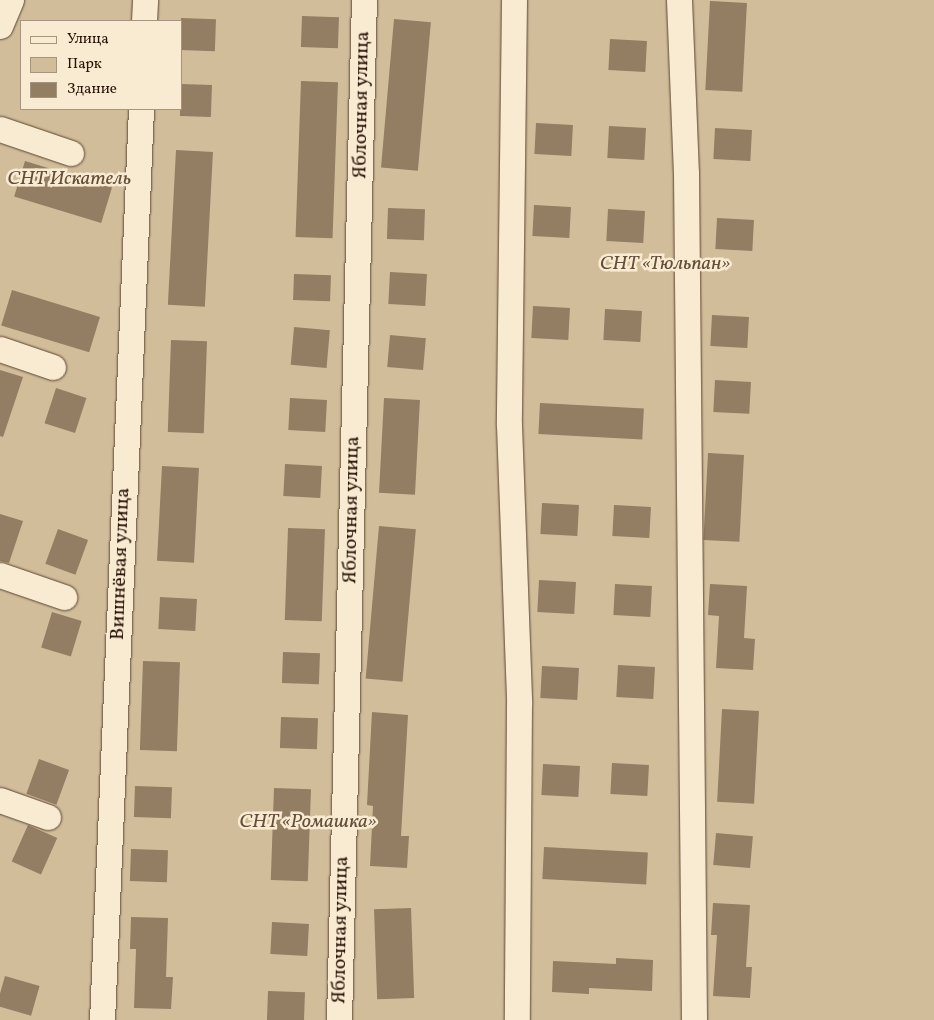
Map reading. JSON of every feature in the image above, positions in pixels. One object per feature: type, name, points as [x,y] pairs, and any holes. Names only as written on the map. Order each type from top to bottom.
[{"type":"street","points":[[0,26],[11,0]]},
{"type":"street","points":[[144,20],[145,0]]},
{"type":"street","name":"Яблочная улица","points":[[339,1020],[364,0]]},
{"type":"street","points":[[514,0],[509,425],[519,704],[517,1020]]},
{"type":"street","points":[[679,0],[686,173],[694,1020]]},
{"type":"street","name":"Вишнёвая улица","points":[[102,1020],[141,110]]},
{"type":"street","points":[[0,129],[71,153]]},
{"type":"street","points":[[0,349],[53,367]]},
{"type":"street","points":[[0,575],[64,597]]},
{"type":"street","points":[[0,800],[48,817]]},
{"type":"green space","points":[[0,0],[934,0],[934,1020],[0,1020]]},
{"type":"building","points":[[710,1],[747,3],[742,92],[705,90]]},
{"type":"building","points":[[302,16],[339,17],[338,48],[301,47]]},
{"type":"building","points":[[181,18],[216,19],[215,51],[182,50]]},
{"type":"building","points":[[394,19],[431,22],[418,171],[381,167]]},
{"type":"building","points":[[610,39],[647,41],[645,72],[608,70]]},
{"type":"building","points":[[301,81],[338,82],[333,238],[296,237]]},
{"type":"building","points":[[182,84],[212,85],[211,117],[180,116],[180,110],[182,110]]},
{"type":"building","points":[[536,123],[573,125],[571,156],[534,154]]},
{"type":"building","points":[[609,126],[646,128],[644,160],[607,158]]},
{"type":"building","points":[[715,128],[752,130],[750,161],[713,159]]},
{"type":"building","points":[[176,150],[213,152],[205,307],[168,305]]},
{"type":"building","points":[[25,161],[112,188],[101,223],[14,196]]},
{"type":"building","points":[[534,205],[571,207],[569,238],[532,236]]},
{"type":"building","points":[[388,208],[425,209],[424,240],[387,239]]},
{"type":"building","points":[[608,209],[645,211],[643,243],[606,241]]},
{"type":"building","points":[[717,218],[754,220],[752,251],[715,249]]},
{"type":"building","points":[[390,272],[427,274],[425,306],[388,304]]},
{"type":"building","points":[[294,274],[331,275],[330,301],[293,300]]},
{"type":"building","points":[[12,290],[100,317],[89,352],[1,325]]},
{"type":"building","points":[[533,306],[570,308],[568,340],[531,338]]},
{"type":"building","points":[[605,309],[642,311],[640,342],[603,340]]},
{"type":"building","points":[[712,315],[749,317],[747,348],[710,346]]},
{"type":"building","points":[[294,327],[330,330],[327,368],[291,365]]},
{"type":"building","points":[[390,335],[426,338],[423,370],[387,367]]},
{"type":"building","points":[[171,340],[207,341],[204,433],[168,432]]},
{"type":"building","points":[[0,370],[23,377],[3,437],[0,436]]},
{"type":"building","points":[[715,380],[751,382],[749,414],[713,412]]},
{"type":"building","points":[[56,388],[86,398],[75,433],[45,423]]},
{"type":"building","points":[[290,398],[327,400],[325,432],[288,430]]},
{"type":"building","points":[[384,398],[420,400],[415,495],[379,493]]},
{"type":"building","points":[[540,403],[644,408],[642,439],[538,434]]},
{"type":"building","points":[[708,453],[744,455],[739,542],[703,540]]},
{"type":"building","points":[[285,464],[322,466],[320,498],[283,496]]},
{"type":"building","points":[[162,466],[199,468],[194,563],[157,561]]},
{"type":"building","points":[[542,503],[579,505],[577,536],[540,534]]},
{"type":"building","points":[[614,505],[651,507],[649,538],[612,536]]},
{"type":"building","points":[[0,514],[23,521],[9,563],[0,561]]},
{"type":"building","points":[[379,526],[416,529],[403,682],[366,678]]},
{"type":"building","points":[[288,528],[325,529],[322,621],[285,620]]},
{"type":"building","points":[[58,529],[88,540],[75,575],[45,564]]},
{"type":"building","points":[[539,580],[576,582],[574,614],[537,612]]},
{"type":"building","points":[[615,584],[652,586],[650,617],[613,615]]},
{"type":"building","points":[[710,584],[747,586],[744,638],[755,639],[753,670],[716,668],[719,616],[708,615]]},
{"type":"building","points":[[160,597],[197,599],[195,631],[158,629]]},
{"type":"building","points":[[52,612],[82,621],[71,656],[41,647]]},
{"type":"building","points":[[283,652],[320,653],[319,684],[282,683]]},
{"type":"building","points":[[143,661],[180,662],[177,751],[140,750]]},
{"type":"building","points":[[618,665],[655,667],[653,699],[616,697]]},
{"type":"building","points":[[542,666],[579,668],[577,700],[540,698]]},
{"type":"building","points":[[722,709],[759,711],[754,804],[717,802]]},
{"type":"building","points":[[372,712],[408,715],[401,836],[409,836],[407,868],[370,866],[373,806],[367,805]]},
{"type":"building","points":[[281,717],[318,718],[317,749],[280,748]]},
{"type":"building","points":[[39,759],[69,770],[56,805],[26,794]]},
{"type":"building","points":[[612,763],[649,765],[647,796],[610,794]]},
{"type":"building","points":[[543,764],[580,766],[578,797],[541,795]]},
{"type":"building","points":[[135,786],[172,787],[171,818],[134,817]]},
{"type":"building","points":[[274,788],[311,789],[308,881],[271,880]]},
{"type":"building","points":[[28,825],[57,838],[41,875],[12,862]]},
{"type":"building","points":[[716,833],[753,836],[750,868],[713,865]]},
{"type":"building","points":[[544,847],[648,852],[646,884],[542,879]]},
{"type":"building","points":[[131,849],[168,850],[167,882],[130,881]]},
{"type":"building","points":[[713,903],[750,905],[746,967],[752,967],[750,998],[713,996],[717,935],[711,935]]},
{"type":"building","points":[[411,908],[414,998],[377,999],[374,909]]},
{"type":"building","points":[[131,917],[168,918],[166,977],[173,977],[171,1009],[134,1008],[136,949],[130,949]]},
{"type":"building","points":[[272,922],[309,924],[307,956],[270,954]]},
{"type":"building","points":[[616,958],[653,960],[652,991],[589,988],[589,994],[552,992],[553,961],[616,964]]},
{"type":"building","points":[[5,976],[40,986],[31,1016],[0,1007],[0,993]]},
{"type":"building","points":[[268,991],[305,992],[304,1020],[267,1020]]},
{"type":"park label","name":"СНТ Искатель","points":[[69,179]]},
{"type":"park label","name":"СНТ «Тюльпан»","points":[[665,264]]},
{"type":"park label","name":"СНТ «Ромашка»","points":[[308,822]]}]
